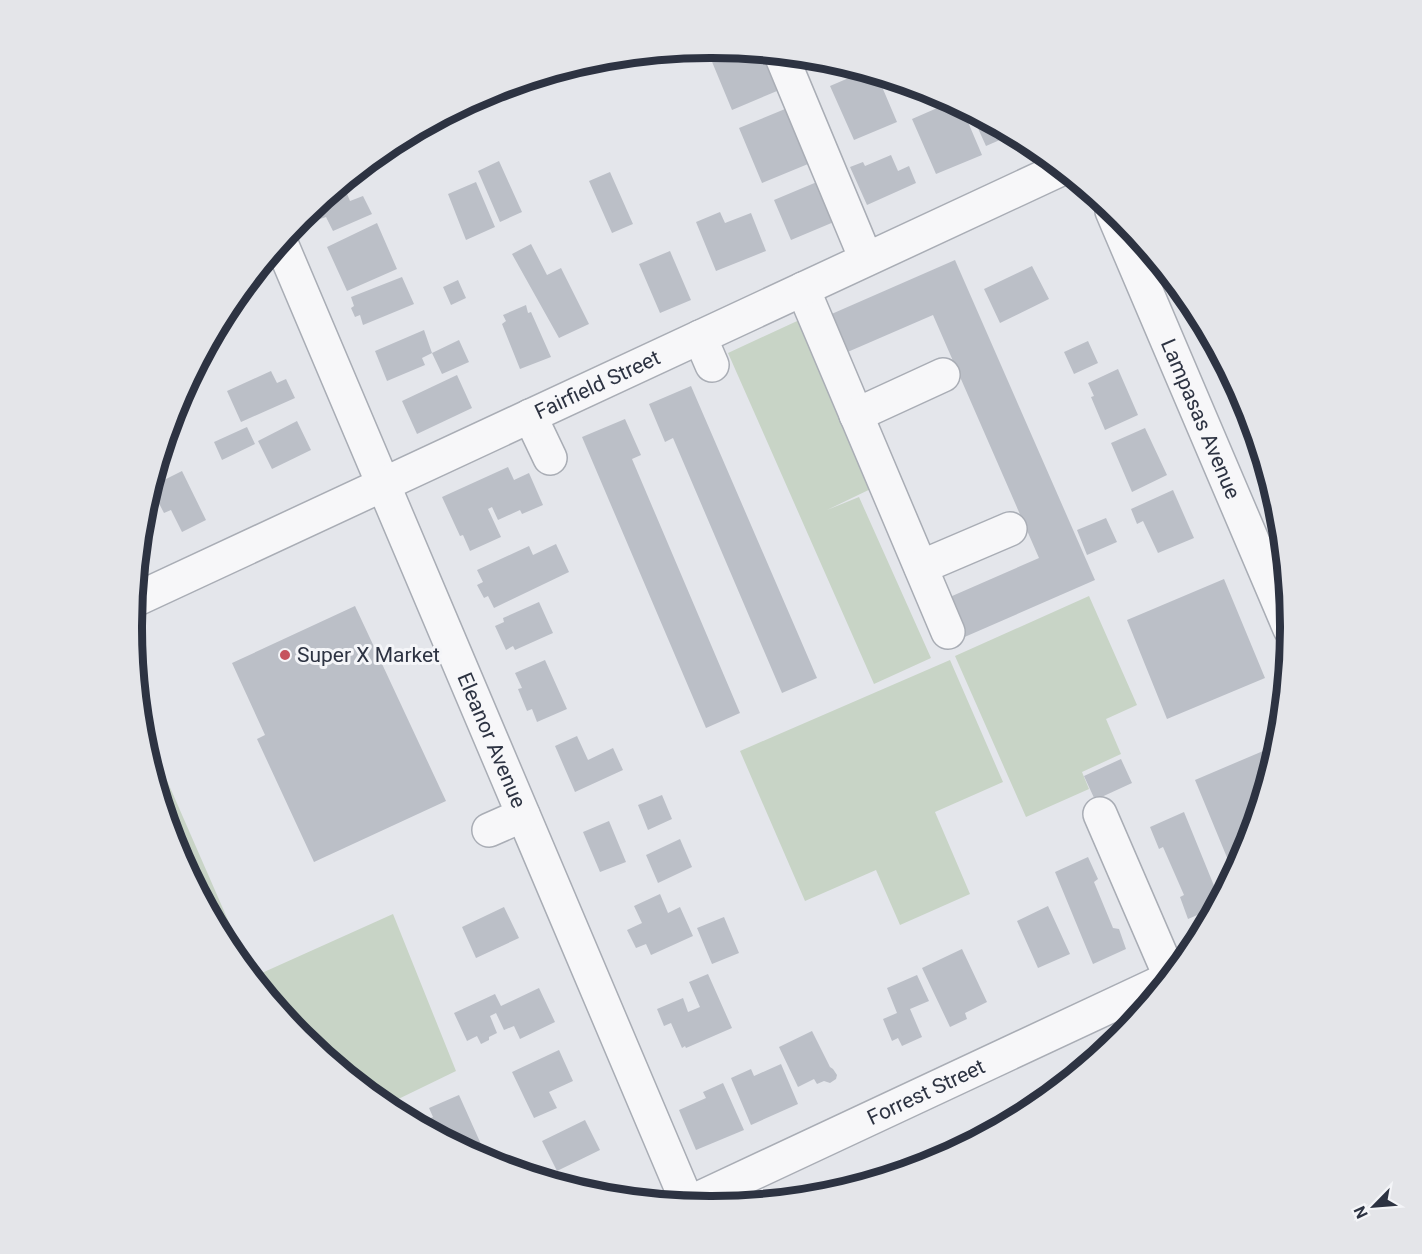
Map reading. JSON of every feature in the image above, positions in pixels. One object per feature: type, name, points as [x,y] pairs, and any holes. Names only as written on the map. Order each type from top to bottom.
[{"type":"street","points":[[784,63],[866,259]]},
{"type":"street","name":"Fairfield Street","points":[[144,596],[530,416],[706,351],[803,289],[1053,173]]},
{"type":"street","name":"Lampasas Avenue","points":[[1122,235],[1279,602]]},
{"type":"street","name":"Eleanor Avenue","points":[[285,251],[683,1194]]},
{"type":"street","points":[[803,289],[948,632]]},
{"type":"street","points":[[856,414],[943,375]]},
{"type":"street","points":[[530,416],[550,458]]},
{"type":"street","points":[[921,567],[1010,529]]},
{"type":"street","points":[[1100,814],[1166,967]]},
{"type":"street","points":[[489,830],[523,815]]},
{"type":"street","name":"Forrest Street","points":[[705,1196],[1150,987]]},
{"type":"green space","points":[[808,316],[881,484],[827,510],[859,497],[931,658],[874,684],[728,353]]},
{"type":"green space","points":[[1089,596],[1137,705],[1106,719],[1121,754],[1082,772],[1089,789],[1026,817],[955,656]]},
{"type":"green space","points":[[950,660],[1003,782],[935,812],[970,894],[900,925],[876,870],[805,901],[740,751]]},
{"type":"green space","points":[[159,762],[238,943],[201,878],[186,845]]},
{"type":"green space","points":[[393,914],[456,1071],[396,1100],[365,1078],[309,1029],[261,974]]},
{"type":"building","points":[[710,58],[765,61],[777,91],[732,110]]},
{"type":"building","points":[[852,77],[881,85],[897,122],[854,140],[830,86]]},
{"type":"building","points":[[940,107],[962,117],[967,120],[982,155],[936,174],[912,119]]},
{"type":"building","points":[[785,109],[808,164],[762,183],[739,128]]},
{"type":"building","points":[[976,125],[1002,139],[986,146]]},
{"type":"building","points":[[891,155],[898,171],[909,166],[916,183],[867,205],[850,167],[863,162],[865,166]]},
{"type":"building","points":[[499,161],[522,212],[500,222],[478,171]]},
{"type":"building","points":[[610,172],[633,224],[612,233],[589,181]]},
{"type":"building","points":[[824,179],[841,219],[791,240],[774,200]]},
{"type":"building","points":[[476,182],[495,227],[466,240],[448,194]]},
{"type":"building","points":[[346,192],[350,201],[363,196],[372,214],[333,231],[326,217],[317,220]]},
{"type":"building","points":[[720,212],[725,223],[751,213],[766,251],[716,271],[696,222]]},
{"type":"building","points":[[377,223],[397,269],[347,291],[327,247]]},
{"type":"building","points":[[531,244],[547,275],[561,268],[589,324],[559,338],[512,254]]},
{"type":"building","points":[[670,251],[691,300],[660,313],[639,264]]},
{"type":"building","points":[[955,260],[1095,580],[960,639],[943,600],[1039,558],[933,315],[843,354],[827,316]]},
{"type":"building","points":[[1032,266],[1049,299],[1000,323],[984,289]]},
{"type":"building","points":[[402,277],[414,304],[363,325],[360,315],[355,317],[351,308],[354,306],[351,297]]},
{"type":"building","points":[[458,280],[466,298],[451,305],[443,287]]},
{"type":"building","points":[[526,305],[551,357],[520,369],[502,324],[506,321],[503,315]]},
{"type":"building","points":[[424,330],[432,353],[422,358],[425,365],[387,381],[375,351]]},
{"type":"building","points":[[459,340],[469,362],[442,374],[432,353]]},
{"type":"building","points":[[1088,341],[1098,363],[1074,374],[1064,352]]},
{"type":"building","points":[[1118,369],[1138,415],[1105,430],[1091,397],[1094,396],[1088,383]]},
{"type":"building","points":[[271,371],[277,383],[286,379],[295,398],[241,422],[227,391]]},
{"type":"building","points":[[457,375],[472,408],[417,434],[402,401]]},
{"type":"building","points":[[691,386],[817,678],[782,693],[673,438],[665,442],[649,404]]},
{"type":"building","points":[[625,419],[641,455],[632,459],[740,713],[706,728],[582,437]]},
{"type":"building","points":[[297,421],[311,450],[272,469],[258,441]]},
{"type":"building","points":[[247,427],[255,444],[222,460],[214,442]]},
{"type":"building","points":[[1145,428],[1167,475],[1132,492],[1111,443]]},
{"type":"building","points":[[508,467],[514,480],[529,473],[543,505],[522,514],[520,510],[498,520],[492,507],[488,509],[501,537],[470,551],[463,535],[460,536],[442,497]]},
{"type":"building","points":[[182,471],[206,520],[182,532],[171,510],[164,513],[157,500],[162,481]]},
{"type":"building","points":[[1173,490],[1194,538],[1158,553],[1143,521],[1137,524],[1131,509]]},
{"type":"building","points":[[1106,518],[1117,542],[1087,555],[1077,530]]},
{"type":"building","points":[[556,544],[569,572],[494,608],[488,596],[484,598],[477,585],[483,582],[477,570],[529,546],[533,555]]},
{"type":"building","points":[[1224,579],[1265,678],[1167,719],[1127,620]]},
{"type":"building","points":[[539,602],[553,633],[515,650],[513,646],[506,650],[495,626],[504,622],[503,618]]},
{"type":"building","points":[[355,606],[446,801],[314,862],[257,739],[265,735],[232,663]]},
{"type":"building","points":[[545,660],[567,709],[537,722],[532,709],[527,711],[518,689],[522,688],[515,673]]},
{"type":"building","points":[[577,736],[588,760],[613,748],[623,770],[575,792],[555,746]]},
{"type":"building","points":[[1266,750],[1249,810],[1229,861],[1195,780]]},
{"type":"building","points":[[1121,759],[1132,783],[1095,800],[1084,776]]},
{"type":"building","points":[[662,795],[672,819],[648,830],[638,805]]},
{"type":"building","points":[[1184,812],[1215,889],[1202,913],[1188,919],[1180,897],[1184,895],[1163,847],[1159,849],[1150,827]]},
{"type":"building","points":[[609,821],[626,862],[600,872],[583,832]]},
{"type":"building","points":[[680,839],[692,867],[658,883],[646,855]]},
{"type":"building","points":[[1088,857],[1098,879],[1094,882],[1113,928],[1119,929],[1126,949],[1093,964],[1055,872]]},
{"type":"building","points":[[660,894],[668,913],[680,907],[693,936],[651,955],[646,944],[636,948],[627,930],[642,923],[634,906]]},
{"type":"building","points":[[1048,906],[1070,954],[1038,968],[1017,921]]},
{"type":"building","points":[[504,907],[519,938],[476,958],[462,927]]},
{"type":"building","points":[[724,917],[739,953],[712,964],[697,928]]},
{"type":"building","points":[[962,949],[987,1002],[965,1013],[967,1019],[950,1027],[922,968]]},
{"type":"building","points":[[708,974],[732,1028],[682,1048],[671,1023],[664,1026],[657,1009],[683,998],[688,1012],[700,1007],[689,982]]},
{"type":"building","points":[[917,975],[929,1001],[910,1009],[922,1037],[902,1046],[898,1038],[892,1041],[883,1019],[897,1013],[887,988]]},
{"type":"building","points":[[539,988],[555,1022],[520,1039],[514,1026],[504,1030],[496,1013],[490,1016],[497,1033],[481,1044],[477,1036],[467,1041],[454,1013],[495,994],[501,1006]]},
{"type":"building","points":[[812,1031],[830,1067],[837,1075],[836,1079],[830,1083],[824,1081],[817,1084],[814,1079],[798,1087],[779,1047]]},
{"type":"building","points":[[559,1050],[573,1081],[549,1092],[557,1108],[534,1118],[512,1072]]},
{"type":"building","points":[[781,1064],[798,1104],[751,1125],[731,1078],[751,1069],[754,1076]]},
{"type":"building","points":[[723,1083],[744,1130],[696,1150],[679,1110],[706,1098],[703,1092]]},
{"type":"building","points":[[459,1095],[482,1147],[428,1119],[433,1117],[429,1108]]},
{"type":"building","points":[[585,1120],[600,1150],[557,1171],[542,1141]]},
{"type":"place","name":"Super X Market","points":[[285,655]]}]
